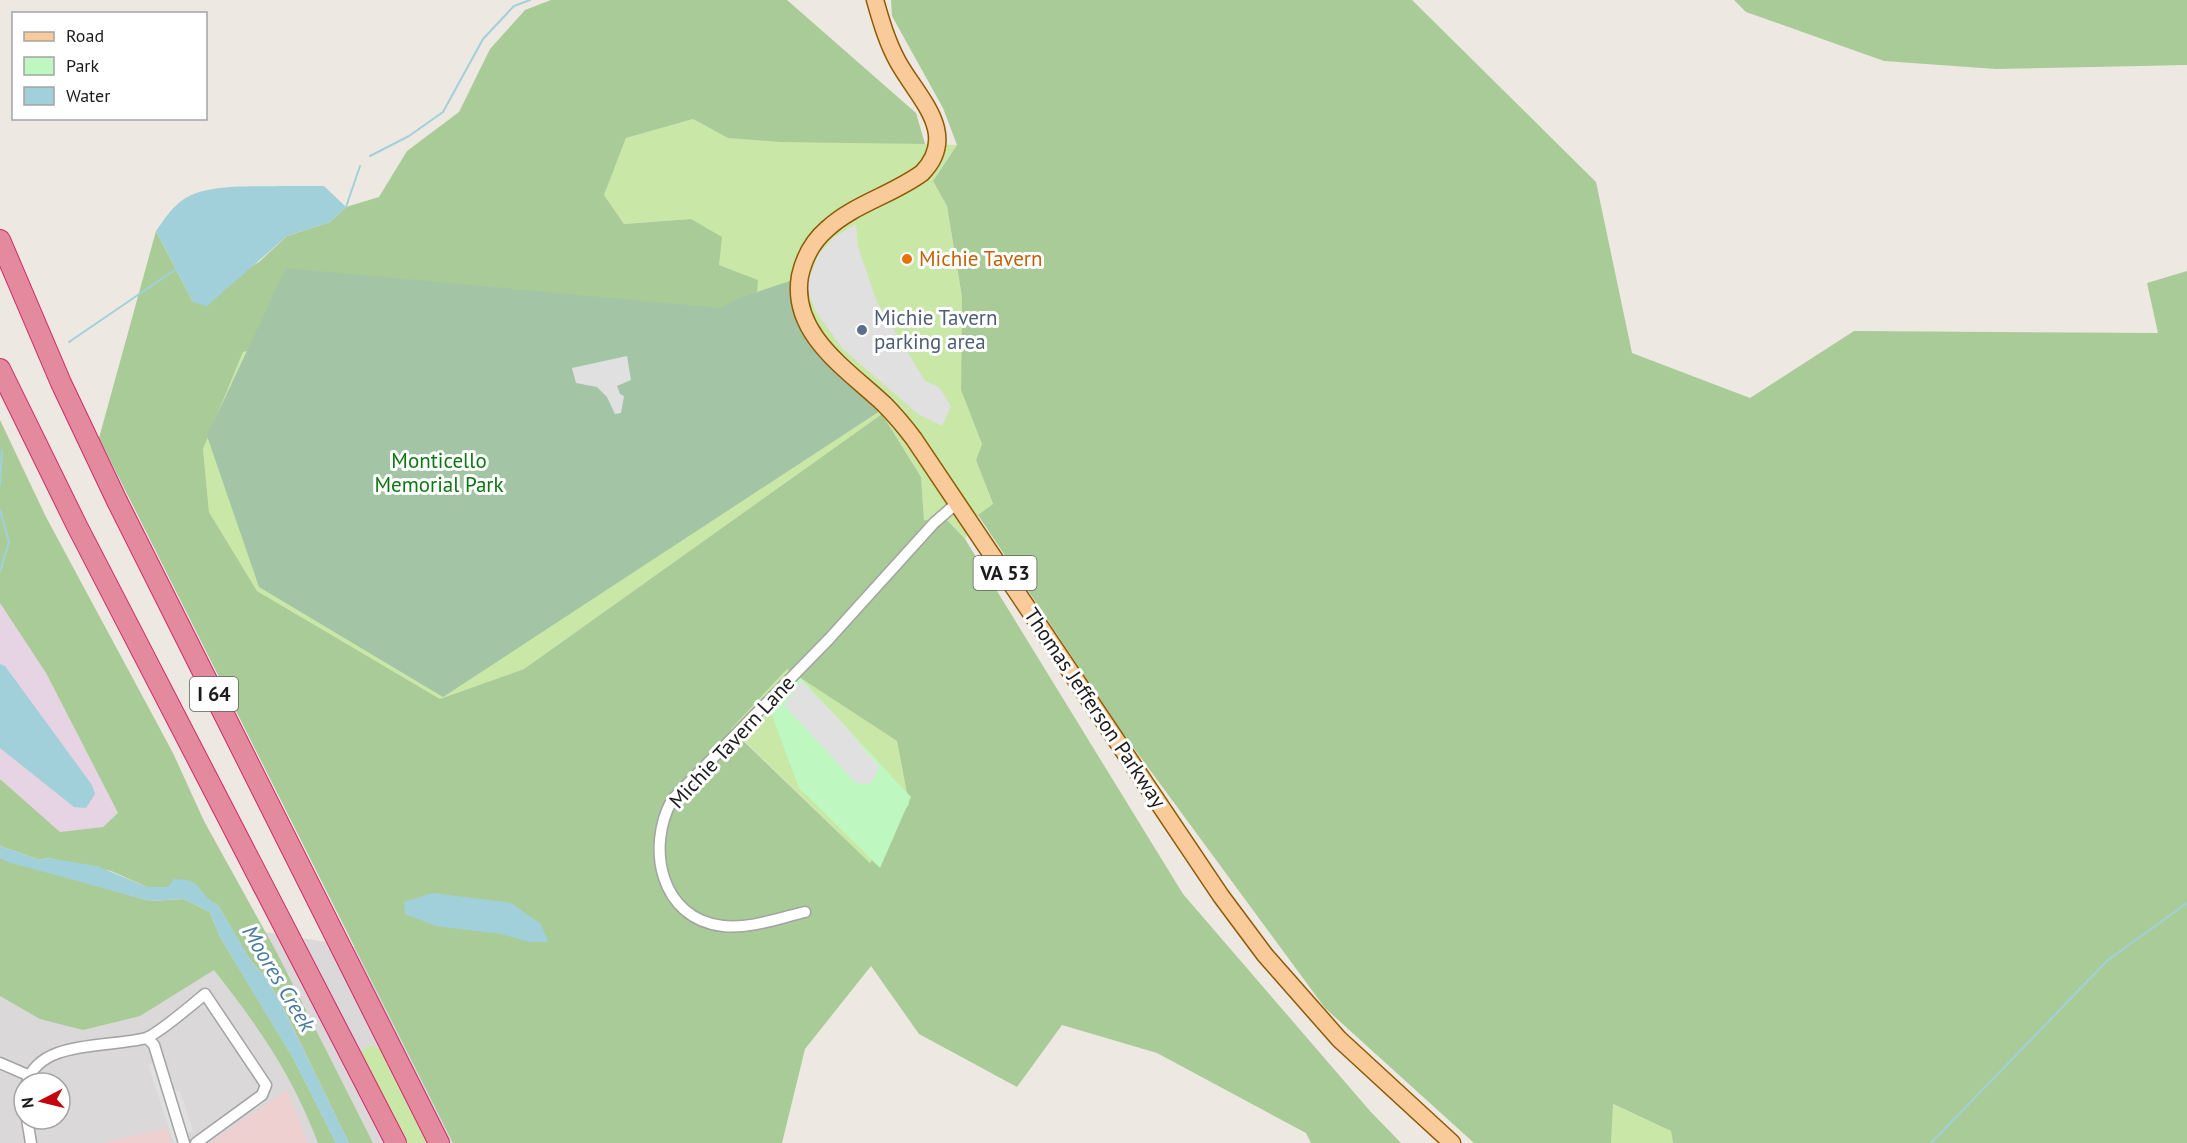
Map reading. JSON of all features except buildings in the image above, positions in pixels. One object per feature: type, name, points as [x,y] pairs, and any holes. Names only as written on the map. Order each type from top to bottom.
[{"type":"highway","name":"I 64","points":[[0,240],[61,383],[117,501],[439,1143]]},
{"type":"highway","name":"I 64","points":[[0,369],[77,526],[396,1143]]},
{"type":"main road","name":"Thomas Jefferson Parkway","points":[[875,0],[884,31],[898,62],[935,123],[938,147],[930,164],[922,173],[853,210],[819,237],[802,269],[800,299],[806,321],[824,348],[901,422],[1221,896],[1265,954],[1339,1039],[1452,1143]]},
{"type":"street","name":"Michie Tavern Lane","points":[[805,912],[731,927],[704,922],[693,916],[677,902],[663,880],[657,851],[661,824],[672,800],[836,631],[939,518],[957,503]]},
{"type":"street","points":[[34,1071],[38,1063],[51,1055],[147,1038],[205,994],[266,1085],[262,1095],[196,1143]]},
{"type":"street","points":[[147,1038],[154,1045],[184,1143]]},
{"type":"street","points":[[0,1063],[14,1071]]},
{"type":"shaded area","name":"Michie Tavern parking area","points":[[856,224],[858,247],[877,302],[925,381],[939,387],[951,406],[942,426],[918,414],[843,349],[816,312],[806,287],[818,255],[833,238]]},
{"type":"shaded area","points":[[627,356],[631,380],[617,386],[620,394],[624,396],[621,413],[615,414],[607,397],[597,387],[576,383],[572,368]]},
{"type":"shaded area","points":[[0,603],[46,673],[118,813],[103,827],[60,833],[0,779]]},
{"type":"shaded area","points":[[801,681],[838,718],[879,767],[872,782],[864,785],[855,782],[784,705]]},
{"type":"shaded area","points":[[186,919],[545,978],[520,1143],[0,1143],[0,961]]},
{"type":"shaded area","points":[[159,1061],[173,1090],[180,1091],[193,1131],[188,1133],[186,1143],[174,1143],[148,1065]]},
{"type":"shaded area","points":[[287,1090],[308,1143],[209,1143]]},
{"type":"shaded area","points":[[167,1128],[171,1143],[102,1143]]},
{"type":"green space","points":[[551,0],[787,0],[916,113],[925,144],[780,142],[728,138],[693,119],[626,138],[604,195],[624,224],[691,219],[722,237],[719,265],[758,280],[757,292],[713,315],[307,337],[243,352],[203,449],[209,512],[257,591],[440,699],[524,669],[882,414],[921,477],[924,520],[948,521],[965,539],[1183,894],[1370,1111],[1401,1143],[1311,1143],[1306,1133],[1157,1053],[1062,1025],[1017,1087],[919,1034],[871,966],[805,1049],[782,1143],[453,1143],[99,438],[156,231],[193,302],[259,262],[287,236],[330,222],[346,207],[379,197],[407,151],[459,112],[490,49],[525,10]],"holes":[[[787,669],[897,741],[909,804],[870,863],[731,729]]]},
{"type":"green space","points":[[891,0],[1412,0],[1596,182],[1632,353],[1750,398],[1854,331],[2158,333],[2147,283],[2187,271],[2187,1143],[1673,1143],[1671,1131],[1613,1104],[1611,1143],[1474,1143],[1325,1008],[1122,732],[978,515],[993,504],[976,460],[982,444],[961,390],[962,297],[947,206],[933,181],[957,145],[943,108],[892,16]]},
{"type":"green space","points":[[1734,0],[2187,0],[2187,65],[1996,69],[1884,61],[1746,12]]},
{"type":"green space","name":"Monticello Memorial Park","points":[[693,119],[728,138],[957,145],[933,181],[947,206],[962,297],[961,390],[982,444],[976,460],[993,505],[978,515],[965,539],[948,521],[924,520],[921,477],[882,414],[524,669],[440,699],[257,591],[209,512],[203,449],[243,352],[307,337],[758,280],[719,265],[691,219],[624,224],[604,195],[626,138]]},
{"type":"green space","name":"Monticello Memorial Park","points":[[286,268],[721,308],[739,298],[799,278],[805,319],[886,407],[443,697],[259,587],[207,436]]},
{"type":"green space","points":[[0,420],[46,517],[173,753],[204,821],[277,953],[373,1143],[349,1143],[278,997],[263,974],[251,961],[217,904],[169,887],[147,887],[111,871],[47,858],[40,860],[0,846],[0,779],[60,832],[103,827],[118,813],[46,673],[0,603]]},
{"type":"green space","points":[[787,668],[897,741],[909,804],[870,863],[731,728]]},
{"type":"green space","points":[[796,673],[911,797],[880,868],[799,788],[767,702]]},
{"type":"green space","points":[[0,858],[150,901],[184,899],[210,912],[220,937],[293,1058],[336,1143],[318,1143],[297,1096],[273,1052],[214,970],[140,1016],[83,1030],[40,1019],[0,996]]},
{"type":"green space","points":[[368,1046],[374,1046],[381,1051],[429,1143],[402,1143],[358,1054]]},
{"type":"green space","points":[[1612,1104],[1671,1131],[1673,1143],[1611,1143]]},
{"type":"water","points":[[324,186],[346,207],[330,222],[287,236],[207,306],[193,302],[156,231],[173,208],[189,196],[214,189]]},
{"type":"water","points":[[0,664],[5,666],[92,785],[95,794],[86,808],[74,807],[0,748]]},
{"type":"water","points":[[0,846],[40,860],[47,858],[97,866],[147,887],[168,887],[174,879],[196,885],[217,904],[251,961],[263,974],[278,998],[349,1143],[336,1143],[293,1058],[220,937],[210,912],[184,899],[150,901],[8,862],[0,858]]},
{"type":"water","points":[[433,893],[511,903],[541,924],[548,942],[530,942],[501,934],[436,926],[405,914],[404,902]]},
{"type":"waterway","points":[[370,156],[409,136],[443,112],[483,39],[514,6],[530,0]]},
{"type":"waterway","points":[[346,207],[360,166]]},
{"type":"waterway","points":[[69,342],[176,269]]},
{"type":"waterway","points":[[0,485],[2,450]]},
{"type":"waterway","points":[[0,510],[9,542],[0,572]]},
{"type":"waterway","points":[[1931,1143],[2108,960],[2187,903]]},
{"type":"place","name":"Michie Tavern","points":[[907,259]]},
{"type":"place","name":"Michie Tavern parking area","points":[[862,330]]},
{"type":"water label","name":"Moores Creek","points":[[279,978]]}]
